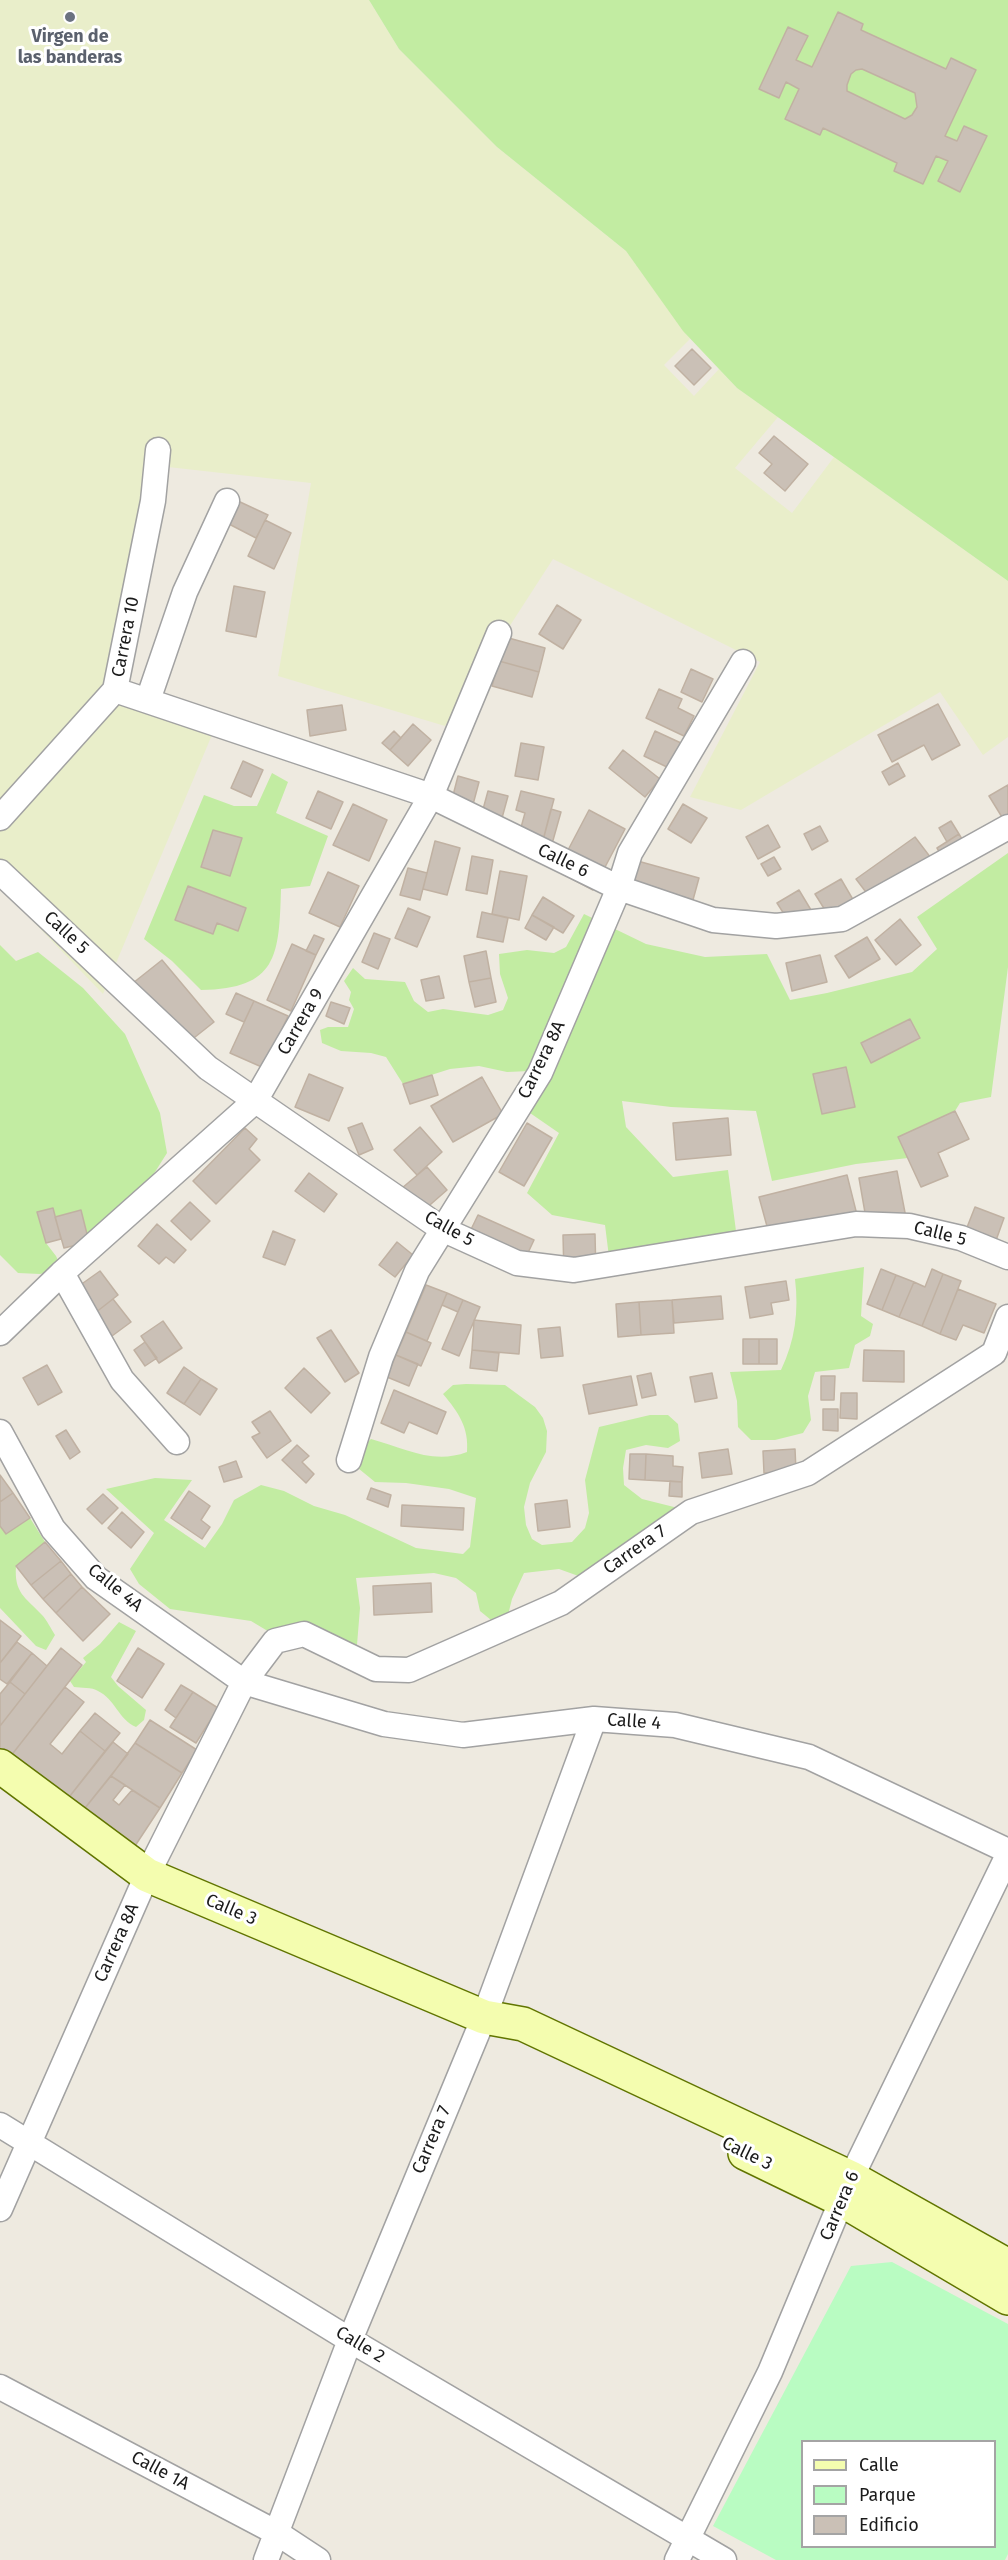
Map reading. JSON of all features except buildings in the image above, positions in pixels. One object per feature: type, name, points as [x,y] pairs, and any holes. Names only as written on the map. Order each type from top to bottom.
[{"type":"main road","name":"Calle 3","points":[[0,1766],[147,1875],[484,2017],[517,2042],[847,2189],[1008,2266]]},
{"type":"main road","name":"Calle 3","points":[[847,2189],[1008,2298]]},
{"type":"street","name":"Carrera 10","points":[[0,818],[115,690],[153,501],[158,450]]},
{"type":"street","points":[[148,699],[185,592],[227,501]]},
{"type":"street","name":"Carrera 9","points":[[0,1334],[62,1273],[255,1101],[430,796],[499,633]]},
{"type":"street","name":"Carrera 8A","points":[[350,1460],[381,1357],[417,1271],[540,1073],[619,888],[630,853],[743,662]]},
{"type":"street","name":"Calle 6","points":[[115,690],[148,699],[430,796],[619,888],[713,920],[776,926],[842,920],[1008,827]]},
{"type":"street","name":"Calle 5","points":[[0,872],[208,1068],[442,1229],[517,1263],[574,1270],[856,1224],[909,1226],[961,1238],[1008,1257]]},
{"type":"street","points":[[62,1273],[122,1380],[177,1442]]},
{"type":"street","name":"Carrera 7","points":[[244,1682],[275,1641],[304,1634],[376,1669],[409,1670],[561,1603],[691,1512],[808,1473],[1001,1360],[1008,1317]]},
{"type":"street","name":"Calle 4A","points":[[0,1432],[53,1529],[96,1578],[244,1682]]},
{"type":"street","name":"Carrera 8A","points":[[0,2209],[147,1875],[244,1682]]},
{"type":"street","name":"Calle 4","points":[[244,1682],[384,1724],[463,1735],[594,1719],[675,1725],[809,1757],[1008,1853]]},
{"type":"street","name":"Carrera 7","points":[[266,2560],[350,2340],[484,2017],[594,1719]]},
{"type":"street","name":"Carrera 6","points":[[682,2550],[770,2372],[847,2189],[1008,1853]]},
{"type":"street","name":"Calle 2","points":[[0,2125],[350,2340],[682,2550],[724,2560]]},
{"type":"street","name":"Calle 1A","points":[[0,2387],[277,2533],[318,2560]]},
{"type":"green space","points":[[0,0],[369,0],[399,49],[497,147],[626,251],[690,339],[664,365],[694,396],[719,369],[737,388],[778,417],[735,468],[792,513],[834,457],[1008,581],[1008,737],[983,755],[940,692],[741,810],[690,797],[760,662],[553,559],[445,726],[278,676],[311,483],[168,467],[127,686],[217,723],[103,994],[0,887]]},
{"type":"green space","points":[[369,0],[1008,0],[1008,581],[737,388],[683,331],[626,251],[497,147],[399,49]]},
{"type":"green space","points":[[272,773],[288,782],[276,813],[328,836],[310,886],[281,889],[275,950],[269,964],[260,975],[246,983],[226,988],[201,990],[172,961],[144,939],[204,795],[234,806],[257,806]],"holes":[[[213,830],[242,838],[230,876],[201,866]],[[188,887],[238,931],[217,923],[212,934],[176,920]]]},
{"type":"green space","points":[[1008,853],[1008,967],[991,1097],[960,1103],[955,1111],[898,1137],[908,1158],[856,1164],[772,1181],[756,1111],[671,1107],[622,1101],[626,1127],[673,1177],[728,1170],[739,1254],[611,1273],[605,1225],[552,1215],[527,1193],[559,1133],[530,1113],[546,1087],[530,1071],[507,1072],[479,1066],[450,1069],[403,1084],[386,1057],[371,1053],[341,1051],[322,1043],[320,1030],[328,1027],[348,1027],[354,1009],[349,1000],[351,992],[344,981],[353,968],[365,979],[405,982],[414,1001],[428,1012],[443,1009],[488,1015],[503,1010],[508,998],[500,974],[499,954],[527,950],[554,953],[566,947],[584,914],[646,944],[705,957],[767,954],[790,1000],[912,972],[937,949],[917,917]],"holes":[[[910,1019],[920,1039],[871,1062],[862,1043]],[[846,1067],[855,1106],[822,1114],[813,1074]]]},
{"type":"green space","points":[[0,945],[16,961],[38,952],[83,988],[125,1034],[160,1113],[167,1153],[148,1183],[89,1242],[81,1210],[55,1217],[38,1212],[46,1243],[62,1269],[40,1274],[18,1273],[0,1255]]},
{"type":"green space","points":[[864,1267],[861,1316],[873,1324],[870,1336],[855,1345],[849,1368],[815,1372],[808,1396],[811,1420],[803,1433],[775,1440],[751,1440],[738,1427],[737,1401],[730,1372],[781,1370],[790,1348],[795,1326],[795,1279]]},
{"type":"green space","points":[[453,1385],[505,1385],[535,1407],[543,1418],[547,1431],[546,1452],[530,1483],[524,1507],[526,1525],[532,1539],[542,1545],[572,1542],[585,1528],[589,1513],[585,1480],[599,1427],[650,1415],[668,1415],[678,1424],[680,1441],[668,1448],[646,1445],[626,1450],[623,1468],[624,1485],[642,1499],[682,1509],[584,1578],[559,1569],[524,1573],[512,1599],[508,1615],[491,1620],[480,1611],[476,1593],[456,1578],[434,1573],[356,1578],[360,1608],[357,1645],[338,1654],[276,1636],[251,1621],[170,1609],[139,1584],[130,1569],[154,1533],[106,1489],[155,1478],[192,1480],[164,1520],[205,1548],[222,1524],[234,1500],[261,1485],[284,1491],[314,1506],[345,1515],[416,1548],[463,1554],[470,1547],[476,1498],[449,1489],[406,1483],[375,1482],[353,1464],[358,1451],[371,1439],[430,1456],[454,1456],[467,1452],[465,1428],[443,1394]]},
{"type":"green space","points":[[30,1518],[45,1542],[16,1566],[16,1575],[22,1594],[44,1617],[55,1635],[46,1650],[36,1646],[0,1608],[0,1526],[6,1534]]},
{"type":"green space","points":[[119,1622],[136,1631],[111,1677],[146,1710],[144,1720],[136,1727],[125,1720],[104,1695],[93,1689],[74,1687],[70,1681],[86,1662],[83,1658],[100,1644]]},
{"type":"green space","points":[[892,2262],[1008,2324],[1008,2554],[1005,2560],[776,2560],[713,2526],[851,2266]]},
{"type":"place","name":"Virgen de las banderas","points":[[70,17]]}]
